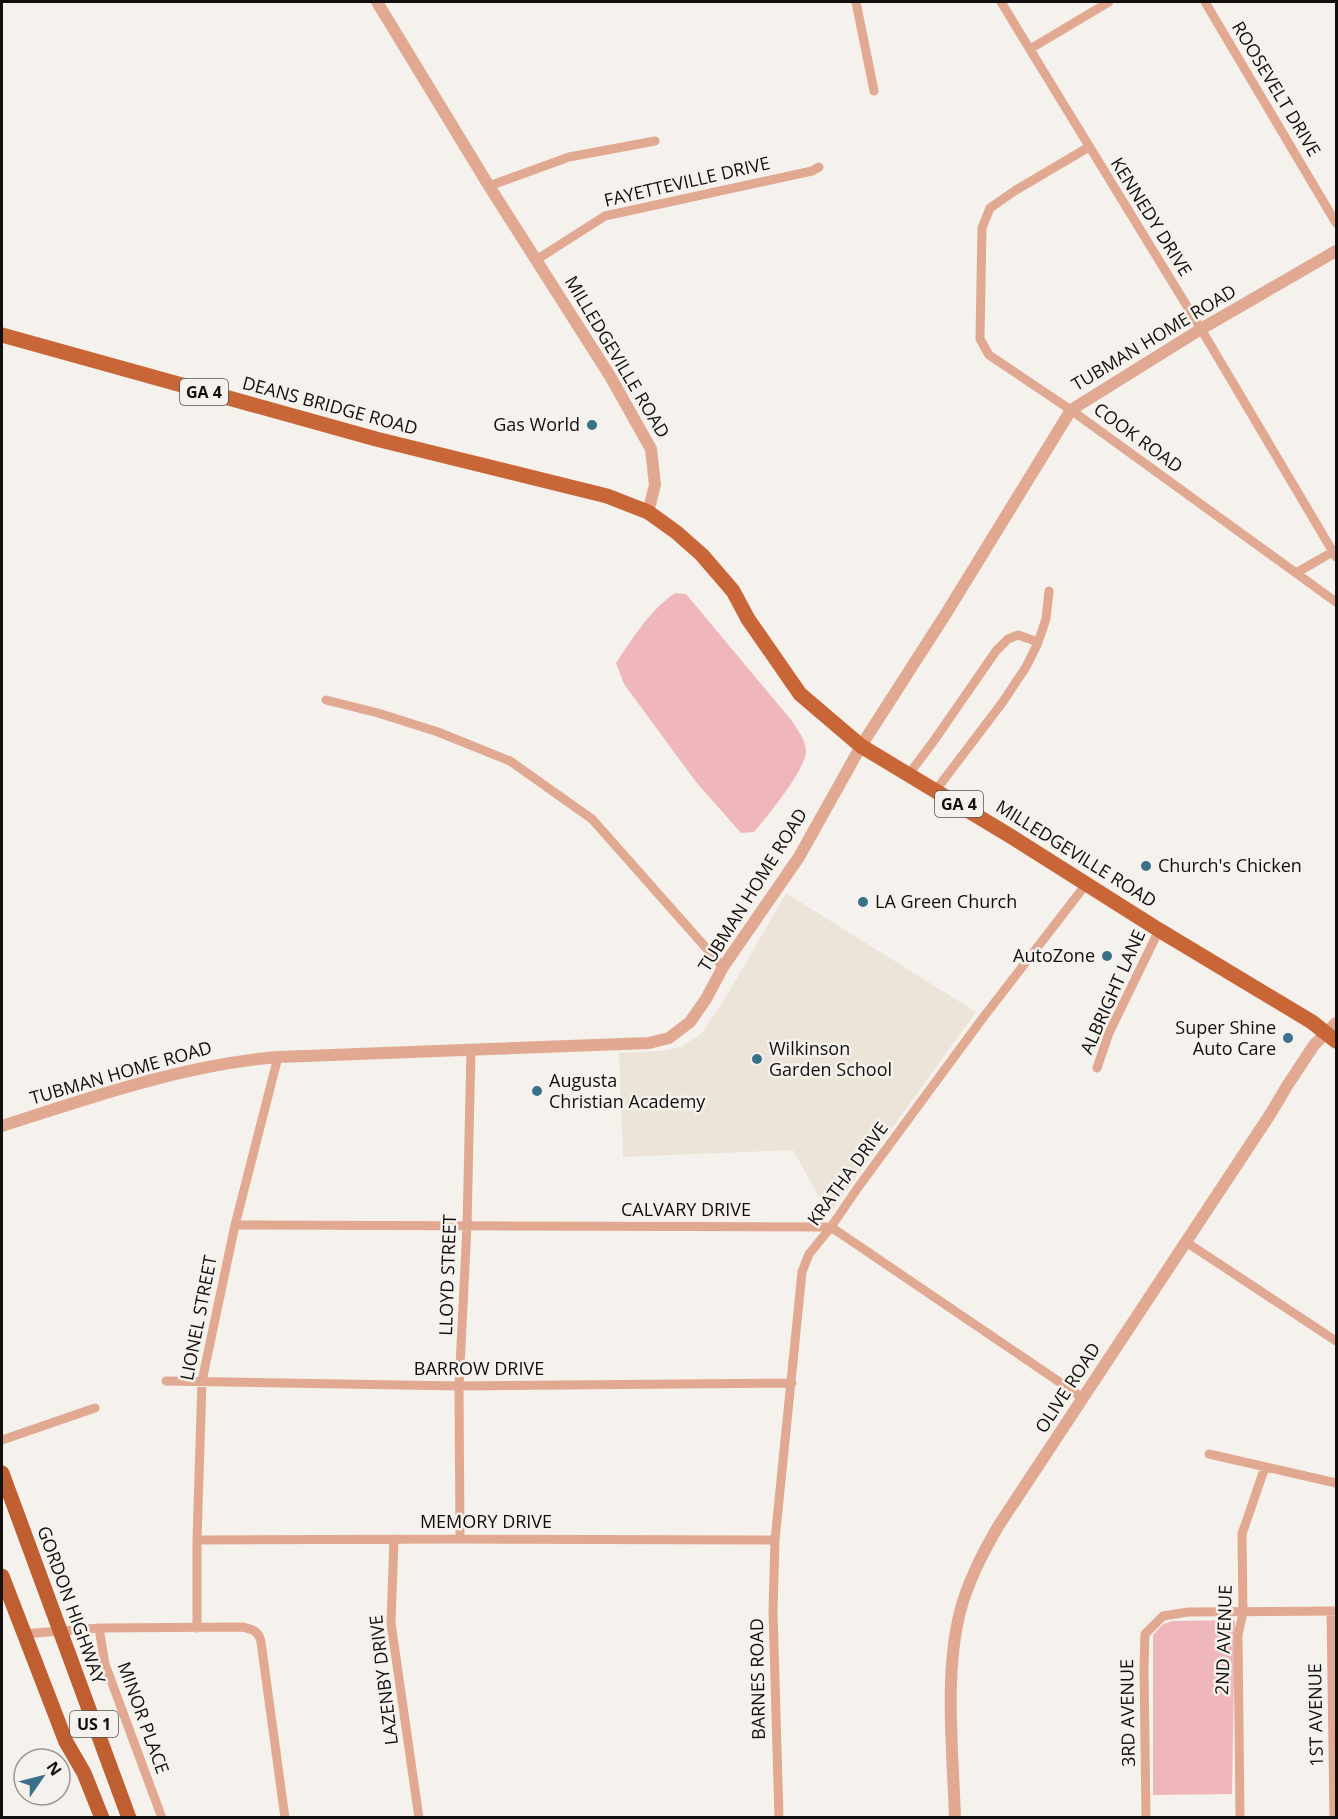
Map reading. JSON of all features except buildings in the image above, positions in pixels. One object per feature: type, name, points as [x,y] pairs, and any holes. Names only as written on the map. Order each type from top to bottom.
[{"type":"highway","name":"GORDON HIGHWAY","points":[[2,1473],[129,1818]]},
{"type":"highway","name":"US 1","points":[[2,1576],[66,1742],[84,1773],[102,1818]]},
{"type":"highway","points":[[66,1742],[95,1818]]},
{"type":"main road","name":"DEANS BRIDGE ROAD","points":[[2,335],[376,440],[608,496],[648,512]]},
{"type":"main road","name":"MILLEDGEVILLE ROAD","points":[[648,512],[702,555],[733,591],[748,618],[800,694],[861,746],[936,790],[1160,930],[1312,1022],[1333,1032]]},
{"type":"street","name":"MILLEDGEVILLE ROAD","points":[[377,2],[489,186],[610,376],[651,449],[655,485],[648,512]]},
{"type":"street","points":[[856,2],[874,91]]},
{"type":"street","name":"KENNEDY DRIVE","points":[[1001,2],[1336,553]]},
{"type":"street","points":[[1030,49],[1109,2]]},
{"type":"street","name":"ROOSEVELT DRIVE","points":[[1205,2],[1336,223]]},
{"type":"street","points":[[489,186],[569,157],[656,141]]},
{"type":"street","name":"COOK ROAD","points":[[1089,147],[990,208],[982,228],[980,339],[989,355],[1071,410],[1336,602]]},
{"type":"street","name":"FAYETTEVILLE DRIVE","points":[[536,260],[604,216],[812,171],[819,167]]},
{"type":"street","name":"TUBMAN HOME ROAD","points":[[2,1126],[162,1077],[227,1062],[278,1057],[649,1043],[669,1038],[690,1022],[706,999],[723,967],[799,856],[861,746],[1071,410],[1201,329],[1336,251]]},
{"type":"street","points":[[1296,573],[1336,553]]},
{"type":"street","points":[[936,790],[1002,703],[1026,667],[1046,619],[1049,591]]},
{"type":"street","points":[[909,774],[1002,645],[1008,639],[1018,635],[1038,642]]},
{"type":"street","points":[[326,700],[438,732],[510,761],[592,819],[723,967]]},
{"type":"street","name":"KRATHA DRIVE","points":[[775,1540],[802,1272],[809,1254],[982,1019],[1087,883]]},
{"type":"street","name":"ALBRIGHT LANE","points":[[1097,1068],[1109,1033],[1160,930]]},
{"type":"street","name":"OLIVE ROAD","points":[[955,1818],[951,1684],[955,1640],[960,1610],[988,1544],[1303,1061],[1314,1045],[1333,1032]]},
{"type":"street","name":"LLOYD STREET","points":[[460,1539],[459,1386],[467,1226],[471,1049]]},
{"type":"street","name":"LIONEL STREET","points":[[197,1628],[202,1381],[235,1225],[278,1057]]},
{"type":"street","name":"CALVARY DRIVE","points":[[235,1225],[831,1227]]},
{"type":"street","points":[[831,1227],[1083,1398]]},
{"type":"street","points":[[1186,1242],[1336,1341]]},
{"type":"street","name":"BARROW DRIVE","points":[[166,1381],[459,1386],[792,1383]]},
{"type":"street","points":[[2,1440],[95,1408]]},
{"type":"street","points":[[1209,1454],[1336,1484]]},
{"type":"street","name":"2ND AVENUE","points":[[1240,1818],[1238,1635],[1243,1613],[1242,1534],[1265,1467]]},
{"type":"street","name":"LAZENBY DRIVE","points":[[394,1539],[391,1623],[418,1818]]},
{"type":"street","name":"MEMORY DRIVE","points":[[197,1540],[775,1540]]},
{"type":"street","name":"BARNES ROAD","points":[[775,1540],[773,1611],[779,1818]]},
{"type":"street","points":[[1243,1613],[1334,1611]]},
{"type":"street","name":"1ST AVENUE","points":[[1334,1611],[1334,1818]]},
{"type":"street","name":"3RD AVENUE","points":[[1146,1818],[1145,1634],[1163,1616],[1188,1612],[1243,1613]]},
{"type":"street","points":[[23,1634],[99,1628],[248,1628],[255,1631],[260,1637],[285,1818]]},
{"type":"street","name":"MINOR PLACE","points":[[99,1628],[105,1664],[162,1818]]},
{"type":"shaded area","points":[[675,593],[686,594],[792,721],[805,744],[806,752],[799,770],[754,832],[741,833],[696,782],[624,684],[616,663],[649,616]]},
{"type":"shaded area","points":[[786,893],[976,1012],[829,1215],[793,1150],[623,1157],[619,1053],[661,1051],[681,1047],[701,1034],[729,992]]},
{"type":"shaded area","points":[[1235,1620],[1232,1794],[1153,1795],[1153,1635],[1163,1624],[1173,1621]]},
{"type":"place","name":"Gas World","points":[[592,425]]},
{"type":"place","name":"Church's Chicken","points":[[1146,866]]},
{"type":"place","name":"LA Green Church","points":[[863,902]]},
{"type":"place","name":"AutoZone","points":[[1107,956]]},
{"type":"place","name":"Super Shine Auto Care","points":[[1288,1038]]},
{"type":"place","name":"Wilkinson Garden School","points":[[757,1059]]},
{"type":"place","name":"Augusta Christian Academy","points":[[537,1091]]}]
